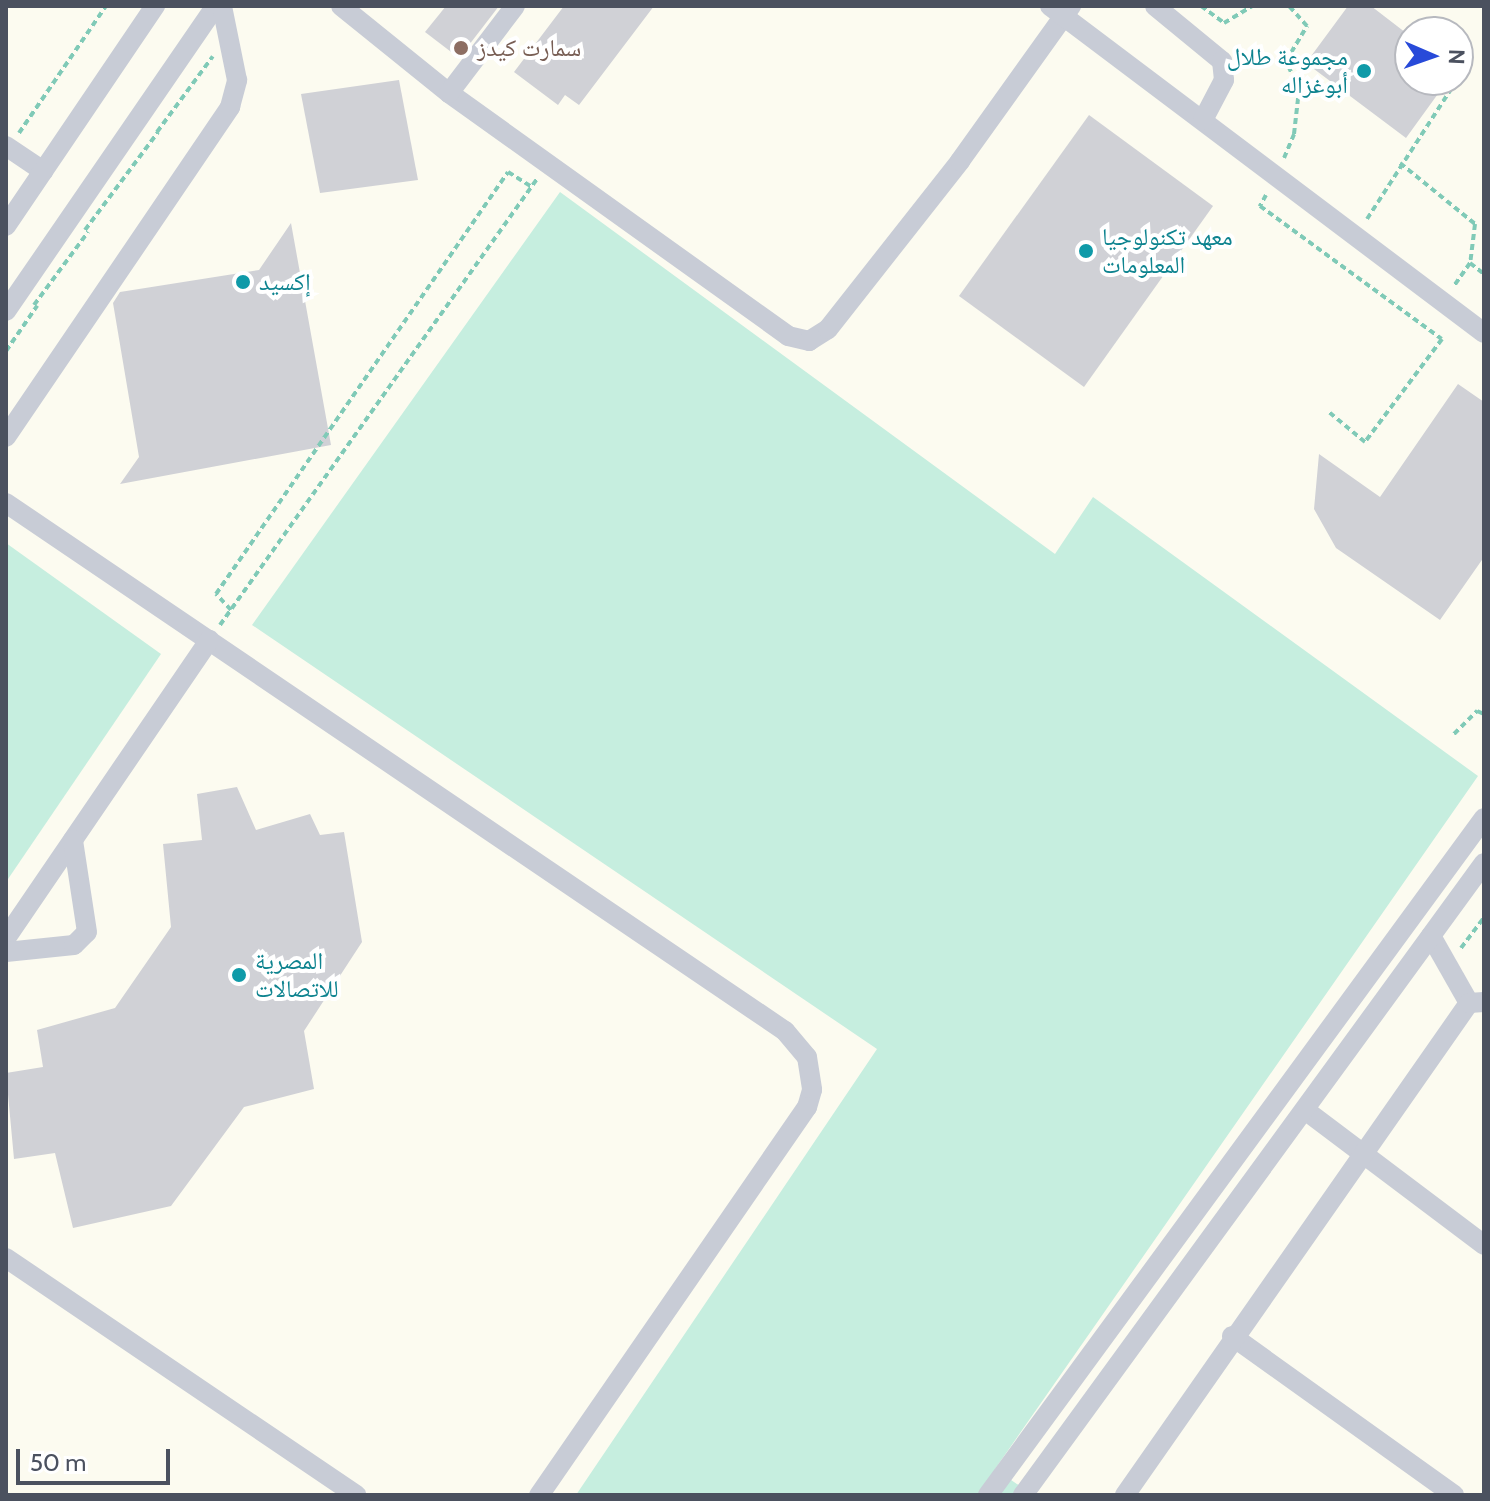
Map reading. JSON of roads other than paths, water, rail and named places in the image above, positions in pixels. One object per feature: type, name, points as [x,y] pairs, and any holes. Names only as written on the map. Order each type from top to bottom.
[{"type":"street","points":[[6,226],[155,6]]},
{"type":"street","points":[[6,437],[230,107],[237,80],[219,6]]},
{"type":"street","points":[[6,311],[219,6]]},
{"type":"street","points":[[341,6],[449,93],[788,336],[809,341],[828,329],[960,161],[1061,9],[1356,239],[1484,333]]},
{"type":"street","points":[[449,93],[515,6]]},
{"type":"street","points":[[1155,6],[1222,61],[1224,80],[1203,120]]},
{"type":"street","points":[[7,147],[43,171]]},
{"type":"street","points":[[6,503],[785,1031],[807,1057],[812,1090],[807,1107],[539,1495]]},
{"type":"street","points":[[6,938],[209,640]]},
{"type":"street","points":[[988,1495],[1484,818]]},
{"type":"street","points":[[6,952],[74,945],[87,932],[73,840]]},
{"type":"street","points":[[1023,1495],[1484,863]]},
{"type":"street","points":[[1125,1495],[1233,1347],[1232,1336],[1477,1003],[1448,966],[1431,936]]},
{"type":"street","points":[[1305,1110],[1484,1245]]},
{"type":"street","points":[[6,1258],[356,1495]]},
{"type":"street","points":[[1232,1336],[1454,1495]]},
{"type":"place","name":"سمارت كيدز","points":[[461,48]]},
{"type":"place","name":"مجموعة طلال أبوغزاله","points":[[1364,71]]},
{"type":"place","name":"معهد تكنولوجيا المعلومات","points":[[1086,251]]},
{"type":"place","name":"إكسيد","points":[[243,282]]},
{"type":"place","name":"المصرية للاتصالات","points":[[239,975]]}]
